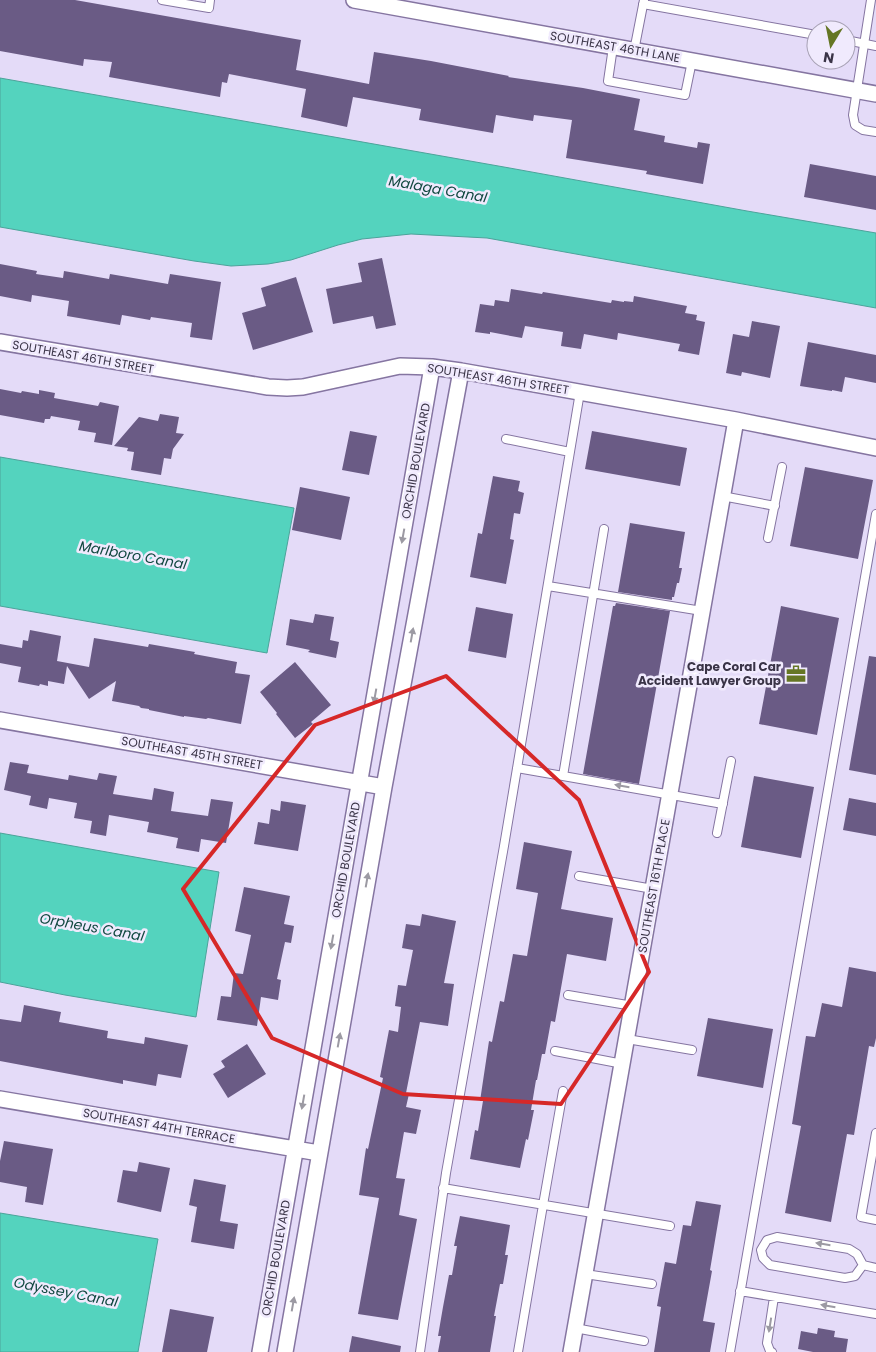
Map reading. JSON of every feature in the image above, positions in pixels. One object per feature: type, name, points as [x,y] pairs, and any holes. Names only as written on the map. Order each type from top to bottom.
[{"type":"street","name":"SOUTHEAST 46TH LANE","points":[[354,0],[876,94]]},
{"type":"street","name":"SOUTHEAST 46TH STREET","points":[[0,342],[268,387],[304,387],[400,366],[432,367],[736,420],[876,448]]},
{"type":"street","name":"ORCHID BOULEVARD","points":[[260,1352],[432,367]]},
{"type":"street","name":"ORCHID BOULEVARD","points":[[284,1352],[384,787],[461,371]]},
{"type":"street","name":"SOUTHEAST 16TH PLACE","points":[[571,1352],[736,420]]},
{"type":"street","name":"SOUTHEAST 45TH STREET","points":[[0,720],[384,787]]},
{"type":"street","name":"SOUTHEAST 44TH TERRACE","points":[[0,1099],[319,1153]]},
{"type":"lane","points":[[162,0],[209,8],[210,0]]},
{"type":"lane","points":[[872,0],[853,115],[855,125],[863,130],[876,132]]},
{"type":"lane","points":[[634,51],[643,2],[806,33]]},
{"type":"lane","points":[[856,42],[876,46]]},
{"type":"lane","points":[[613,47],[608,81],[685,95],[692,61]]},
{"type":"lane","points":[[420,1352],[444,1188],[580,392]]},
{"type":"lane","points":[[506,439],[570,452]]},
{"type":"lane","points":[[768,538],[782,467]]},
{"type":"lane","points":[[722,496],[775,506]]},
{"type":"lane","points":[[730,1352],[876,514]]},
{"type":"lane","points":[[563,776],[604,530]]},
{"type":"lane","points":[[548,586],[702,611]]},
{"type":"lane","points":[[717,833],[730,761]]},
{"type":"lane","points":[[517,768],[723,804]]},
{"type":"lane","points":[[579,876],[653,889]]},
{"type":"lane","points":[[568,995],[633,1006]]},
{"type":"lane","points":[[627,1039],[692,1050]]},
{"type":"lane","points":[[555,1051],[623,1064]]},
{"type":"lane","points":[[518,1352],[564,1091]]},
{"type":"lane","points":[[876,1133],[861,1217],[876,1220]]},
{"type":"lane","points":[[444,1188],[670,1226]]},
{"type":"lane","points":[[864,1265],[855,1276],[845,1278],[770,1265],[763,1258],[762,1250],[767,1240],[777,1237],[849,1248],[857,1254],[864,1265],[876,1268]]},
{"type":"lane","points":[[748,1247],[762,1250]]},
{"type":"lane","points":[[585,1274],[652,1284]]},
{"type":"lane","points":[[740,1291],[876,1314]]},
{"type":"lane","points":[[772,1352],[767,1343],[774,1297]]},
{"type":"lane","points":[[576,1328],[644,1341]]},
{"type":"highlighted area","points":[[446,676],[579,800],[649,972],[561,1104],[403,1094],[272,1038],[183,889],[315,725]]},
{"type":"water","name":"Malaga Canal","points":[[0,78],[876,233],[876,308],[487,238],[411,234],[362,239],[291,260],[268,264],[231,266],[0,227]]},
{"type":"water","name":"Marlboro Canal","points":[[0,457],[294,508],[267,653],[0,606]]},
{"type":"water","name":"Orpheus Canal","points":[[0,833],[219,872],[196,1017],[0,982]]},
{"type":"water","name":"Odyssey Canal","points":[[0,1213],[158,1239],[138,1352],[0,1352]]},
{"type":"building","points":[[0,0],[75,0],[301,40],[296,70],[369,84],[374,52],[640,99],[634,130],[665,136],[664,142],[697,148],[698,142],[710,144],[703,184],[646,174],[647,171],[566,158],[572,120],[534,115],[533,121],[496,115],[493,133],[419,120],[421,109],[353,97],[347,127],[301,117],[306,89],[229,74],[227,83],[222,82],[220,97],[109,77],[112,62],[84,59],[83,66],[0,51]]},
{"type":"building","points":[[810,164],[876,176],[876,210],[804,197]]},
{"type":"building","points":[[382,258],[396,325],[376,329],[373,316],[333,324],[326,289],[362,282],[358,263]]},
{"type":"building","points":[[0,264],[37,271],[36,274],[63,278],[64,271],[109,279],[110,274],[168,284],[170,274],[221,282],[212,340],[190,337],[192,323],[151,317],[150,320],[122,315],[120,325],[67,316],[69,301],[32,295],[31,302],[0,296]]},
{"type":"building","points":[[296,277],[313,332],[253,350],[242,313],[266,306],[261,288]]},
{"type":"building","points":[[511,289],[611,303],[612,300],[633,302],[634,296],[687,306],[685,313],[697,315],[696,320],[705,322],[699,355],[678,351],[680,344],[618,333],[617,340],[584,334],[581,349],[561,346],[563,332],[525,326],[522,338],[490,332],[490,334],[475,332],[480,304],[494,306],[495,300],[509,302]]},
{"type":"building","points":[[752,321],[780,326],[770,378],[742,372],[741,376],[726,373],[733,334],[749,337]]},
{"type":"building","points":[[808,342],[876,355],[876,383],[845,377],[842,392],[800,386]]},
{"type":"building","points":[[0,389],[39,394],[39,390],[55,393],[54,398],[98,406],[100,402],[119,406],[112,445],[94,442],[96,433],[78,430],[80,421],[51,416],[50,419],[45,419],[44,423],[0,415]]},
{"type":"building","points":[[160,414],[179,417],[176,433],[184,434],[173,449],[171,459],[164,458],[161,475],[131,470],[134,452],[127,451],[128,448],[114,446],[139,417],[158,421]]},
{"type":"building","points":[[350,431],[377,436],[369,475],[342,470]]},
{"type":"building","points":[[592,431],[687,448],[680,486],[585,469]]},
{"type":"building","points":[[805,467],[873,480],[858,559],[790,546]]},
{"type":"building","points":[[493,476],[520,481],[518,491],[524,493],[520,514],[514,513],[510,539],[514,540],[506,584],[470,577],[478,533],[482,534]]},
{"type":"building","points":[[300,487],[350,497],[341,540],[292,530]]},
{"type":"building","points":[[630,523],[685,532],[679,568],[682,568],[679,583],[677,583],[672,600],[618,592]]},
{"type":"building","points":[[616,603],[670,611],[639,784],[583,774],[613,606]]},
{"type":"building","points":[[781,606],[839,618],[817,735],[759,724]]},
{"type":"building","points":[[476,607],[513,614],[506,658],[468,651]]},
{"type":"building","points":[[315,614],[334,617],[330,640],[339,642],[336,658],[286,645],[290,619],[313,623]]},
{"type":"building","points":[[30,630],[61,636],[57,661],[89,667],[94,638],[148,647],[149,644],[237,662],[235,673],[250,675],[241,724],[208,718],[184,717],[112,701],[116,681],[89,699],[67,666],[64,684],[48,681],[48,686],[40,684],[39,686],[18,682],[21,667],[0,663],[0,644],[22,648],[23,640],[28,641]]},
{"type":"building","points":[[869,656],[876,657],[876,775],[849,770]]},
{"type":"building","points":[[295,662],[331,705],[311,722],[313,724],[295,738],[260,692]]},
{"type":"building","points":[[10,762],[29,765],[27,773],[68,780],[69,775],[97,780],[99,773],[117,776],[113,794],[152,800],[154,788],[174,792],[171,811],[208,816],[211,799],[233,802],[226,843],[201,839],[199,852],[176,848],[178,838],[147,832],[149,822],[109,815],[106,836],[90,833],[92,821],[74,818],[77,803],[49,798],[47,809],[29,805],[31,796],[4,790]]},
{"type":"building","points":[[754,776],[814,787],[801,858],[741,847]]},
{"type":"building","points":[[849,798],[876,803],[876,836],[843,830]]},
{"type":"building","points":[[281,801],[306,805],[298,851],[254,844],[258,822],[269,824],[271,809],[280,811]]},
{"type":"building","points":[[524,842],[572,851],[561,909],[613,918],[606,961],[567,954],[555,1022],[551,1021],[545,1054],[542,1054],[536,1080],[531,1110],[534,1110],[520,1168],[470,1159],[475,1130],[478,1131],[483,1101],[480,1101],[489,1041],[492,1042],[500,1001],[504,1002],[513,954],[527,956],[538,893],[516,889]]},
{"type":"building","points":[[244,887],[290,896],[284,924],[294,926],[291,943],[285,942],[277,979],[281,980],[278,1000],[261,997],[257,1026],[217,1020],[221,996],[231,997],[234,973],[243,974],[251,935],[235,931]]},
{"type":"building","points":[[422,914],[456,921],[444,983],[454,984],[448,1026],[420,1022],[406,1093],[409,1094],[406,1107],[421,1110],[416,1134],[404,1132],[396,1178],[405,1179],[399,1215],[417,1219],[398,1320],[358,1314],[379,1198],[359,1195],[366,1148],[368,1149],[383,1078],[380,1077],[389,1030],[398,1032],[401,1007],[395,1006],[398,985],[406,986],[413,950],[402,948],[406,924],[420,926]]},
{"type":"building","points":[[849,967],[876,972],[876,1038],[874,1047],[869,1046],[854,1135],[847,1134],[831,1222],[785,1213],[801,1126],[792,1124],[806,1036],[815,1037],[822,1003],[842,1007]]},
{"type":"building","points":[[24,1005],[61,1012],[59,1022],[108,1031],[107,1038],[144,1044],[145,1037],[188,1045],[181,1078],[158,1074],[156,1086],[123,1080],[123,1084],[0,1061],[0,1019],[21,1022]]},
{"type":"building","points":[[708,1018],[773,1029],[763,1088],[697,1076]]},
{"type":"building","points":[[247,1044],[266,1074],[228,1098],[213,1074],[225,1067],[221,1061]]},
{"type":"building","points":[[4,1141],[53,1149],[43,1205],[25,1202],[27,1187],[0,1182],[0,1161]]},
{"type":"building","points":[[139,1162],[170,1168],[161,1212],[117,1202],[123,1170],[137,1172]]},
{"type":"building","points":[[194,1179],[226,1185],[220,1221],[238,1224],[234,1249],[191,1242],[197,1207],[189,1205]]},
{"type":"building","points":[[696,1201],[721,1205],[703,1321],[715,1323],[710,1352],[654,1352],[661,1307],[657,1306],[665,1262],[676,1264],[683,1225],[691,1226]]},
{"type":"building","points":[[460,1216],[510,1225],[505,1255],[508,1255],[503,1284],[500,1284],[494,1316],[496,1316],[490,1352],[438,1352],[441,1336],[438,1336],[449,1275],[452,1275],[457,1246],[454,1246]]},
{"type":"building","points":[[170,1309],[214,1317],[207,1352],[162,1352]]},
{"type":"building","points":[[818,1328],[835,1331],[834,1337],[848,1339],[846,1352],[813,1352],[798,1349],[801,1331],[817,1334]]},
{"type":"building","points":[[352,1336],[401,1346],[400,1352],[349,1352]]},
{"type":"place","name":"Cape Coral Car Accident Lawyer Group","points":[[796,674]]}]
